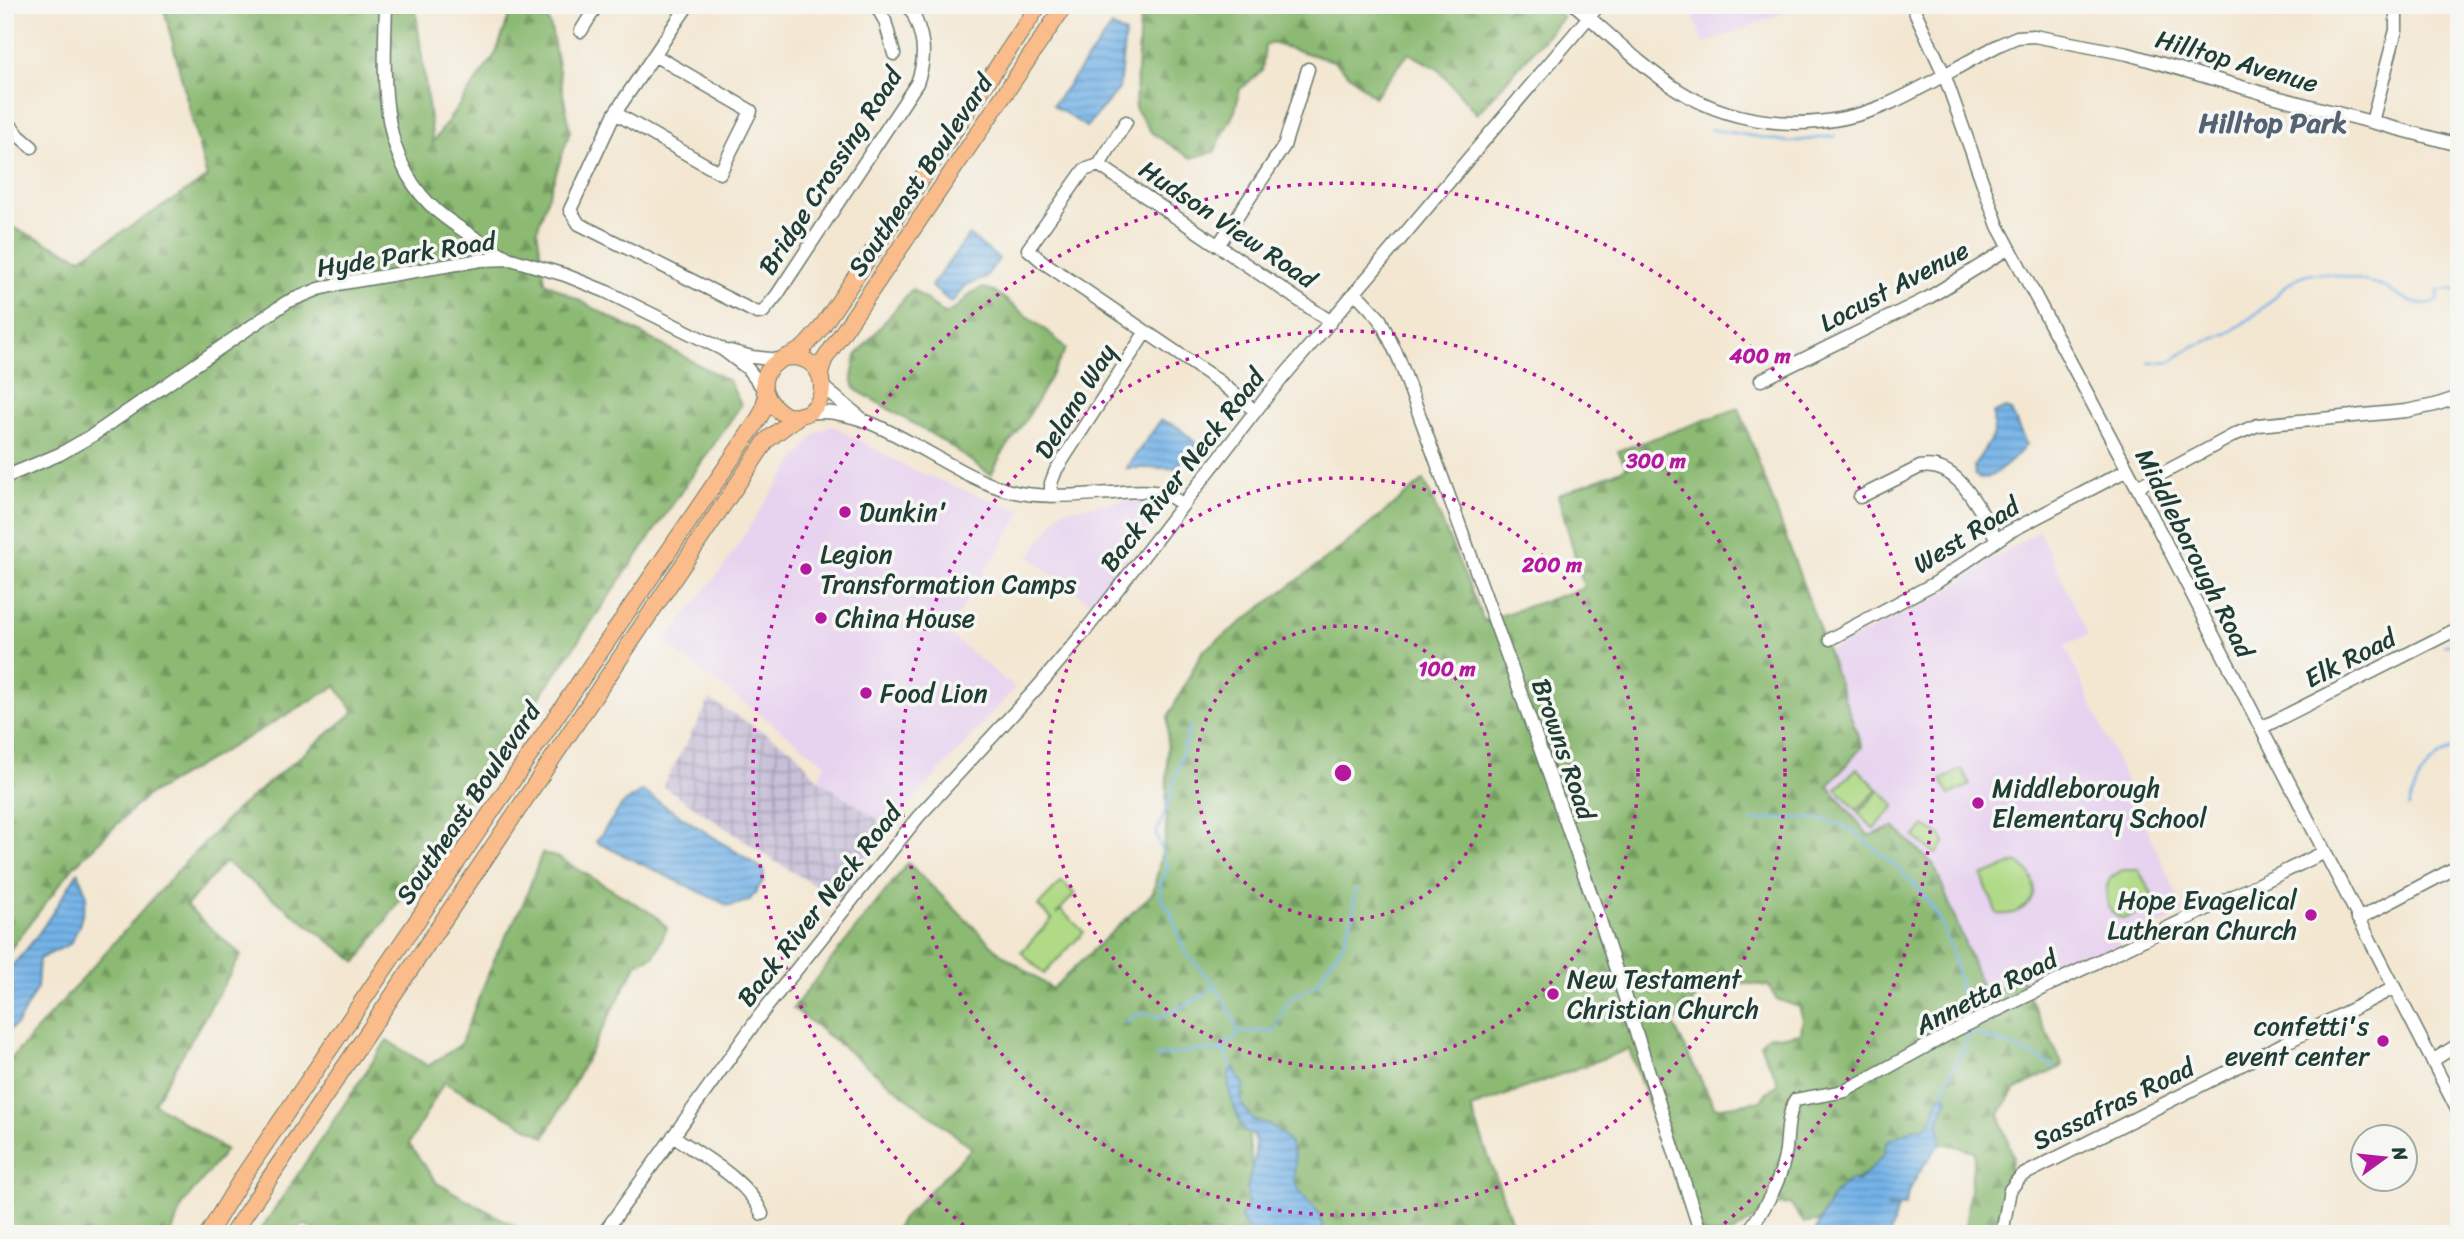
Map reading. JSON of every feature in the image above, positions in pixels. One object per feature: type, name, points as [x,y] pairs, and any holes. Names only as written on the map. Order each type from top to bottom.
[{"type":"main road","name":"Southeast Boulevard","points":[[782,359],[800,350],[821,328],[1039,5]]},
{"type":"main road","name":"Southeast Boulevard","points":[[821,380],[824,360],[1065,5]]},
{"type":"main road","points":[[801,358],[812,364],[821,380],[820,400],[803,414],[787,416],[771,404],[764,393],[765,376],[771,367],[782,359],[801,358]]},
{"type":"main road","name":"Southeast Boulevard","points":[[208,1234],[244,1175],[756,423],[763,411],[764,393]]},
{"type":"main road","name":"Southeast Boulevard","points":[[232,1234],[767,440],[803,414]]},
{"type":"street","points":[[386,5],[385,95],[390,127],[403,167],[436,211],[511,259]]},
{"type":"street","points":[[581,31],[597,5]]},
{"type":"street","points":[[654,55],[751,111],[720,173],[615,113],[654,55],[688,5]]},
{"type":"street","points":[[876,5],[885,21],[894,54]]},
{"type":"street","name":"Bridge Crossing Road","points":[[615,113],[570,210],[579,224],[757,313],[763,312],[777,295],[917,83],[924,62],[923,45],[909,5]]},
{"type":"street","points":[[1576,5],[1590,17]]},
{"type":"street","name":"Back River Neck Road","points":[[603,1234],[761,1014],[918,817],[1067,653],[1255,411],[1599,5]]},
{"type":"street","name":"Middleborough Road","points":[[1912,5],[1944,74],[1989,205],[2009,248],[2137,487],[2459,1113]]},
{"type":"street","points":[[2372,122],[2396,30],[2396,5]]},
{"type":"street","name":"Hilltop Avenue","points":[[1590,17],[1677,89],[1716,109],[1757,120],[1811,123],[1860,114],[1887,105],[2001,44],[2017,37],[2034,36],[2128,54],[2459,145]]},
{"type":"street","points":[[1219,244],[1284,146],[1308,68]]},
{"type":"street","points":[[5,118],[32,147]]},
{"type":"street","name":"Hudson View Road","points":[[1126,122],[1099,164],[1084,170],[1028,249],[1043,262],[1220,382],[1255,411]]},
{"type":"street","name":"Hudson View Road","points":[[1099,164],[1331,321]]},
{"type":"street","name":"Locust Avenue","points":[[1761,380],[1928,298],[2009,248]]},
{"type":"street","name":"Hyde Park Road","points":[[5,477],[60,454],[93,435],[260,318],[303,295],[343,283],[481,260],[511,259],[565,275],[607,292],[722,349],[747,368],[764,393]]},
{"type":"street","name":"Browns Road","points":[[1356,292],[1380,319],[1399,359],[1598,914],[1702,1234]]},
{"type":"street","name":"Delano Way","points":[[1051,496],[1051,482],[1056,470],[1146,333]]},
{"type":"street","name":"Hyde Park Road","points":[[722,349],[752,357],[782,359]]},
{"type":"street","points":[[821,380],[864,420]]},
{"type":"street","points":[[2137,487],[2258,425],[2406,411],[2459,397]]},
{"type":"street","points":[[803,414],[823,411],[864,420],[996,487],[1051,496],[1154,491],[1172,497],[1183,505]]},
{"type":"street","points":[[1860,497],[1920,467],[1941,467],[1957,478],[1997,539]]},
{"type":"street","name":"West Road","points":[[1830,639],[1937,582],[1997,539],[2127,470]]},
{"type":"street","name":"Elk Road","points":[[2261,728],[2459,628]]},
{"type":"street","name":"Annetta Road","points":[[1746,1234],[1769,1196],[1783,1164],[1788,1117],[1795,1100],[1845,1091],[1958,1029],[2325,852]]},
{"type":"street","points":[[2358,919],[2459,866]]},
{"type":"street","name":"Sassafras Road","points":[[2002,1234],[2010,1190],[2021,1176],[2394,988]]},
{"type":"street","points":[[2432,1061],[2459,1044]]},
{"type":"street","points":[[673,1136],[747,1190],[757,1202],[762,1214]]},
{"type":"shaded area","points":[[1689,5],[1782,5],[1785,12],[1704,44]]},
{"type":"shaded area","points":[[831,425],[909,468],[1023,511],[947,633],[1015,688],[889,827],[819,780],[825,763],[664,643],[725,565],[766,501],[815,434]]},
{"type":"shaded area","points":[[1150,500],[1166,508],[1091,603],[1029,557],[1062,510],[1113,502]]},
{"type":"shaded area","name":"Middleborough Elementary School","points":[[2039,531],[2088,635],[2065,645],[2185,913],[1971,1016],[1769,694],[1832,663],[1828,651],[1936,599],[1988,562]]},
{"type":"shaded area","points":[[710,700],[793,750],[819,780],[889,827],[839,900],[773,860],[663,786]]},
{"type":"green space","points":[[163,5],[415,5],[433,142],[496,53],[513,5],[543,5],[551,28],[570,131],[537,230],[545,282],[729,381],[741,405],[357,962],[225,862],[186,906],[241,955],[154,1103],[226,1150],[183,1204],[171,1234],[5,1234],[5,1066],[180,868],[237,809],[354,712],[336,686],[145,797],[74,866],[5,956],[5,224],[81,258],[207,178]]},
{"type":"green space","points":[[1141,5],[1548,5],[1563,17],[1477,114],[1438,69],[1409,53],[1374,97],[1334,61],[1271,43],[1265,46],[1262,71],[1240,89],[1235,111],[1214,152],[1190,158],[1151,132],[1135,108]]},
{"type":"green space","points":[[983,288],[994,291],[1052,335],[1066,349],[991,475],[943,441],[855,389],[852,377],[856,356],[912,289],[945,314]]},
{"type":"green space","points":[[1739,408],[1862,747],[1828,786],[1869,836],[1894,827],[1934,865],[1985,995],[2020,977],[2063,1066],[2016,1089],[1999,1114],[2013,1157],[1994,1234],[1964,1234],[1975,1151],[1917,1137],[1846,1187],[1833,1207],[1817,1222],[1804,1223],[1790,1204],[1774,1205],[1731,1234],[1695,1234],[1629,1049],[1471,1108],[1516,1234],[1319,1234],[1247,1118],[1253,1183],[1267,1234],[893,1234],[901,1220],[972,1148],[793,1008],[908,863],[999,952],[1052,989],[1153,893],[1166,833],[1168,717],[1202,652],[1342,547],[1424,480],[1484,621],[1584,588],[1558,495],[1627,468],[1618,451]],"holes":[[[1712,979],[1769,986],[1776,999],[1799,1007],[1803,1019],[1801,1033],[1769,1035],[1760,1043],[1778,1084],[1766,1093],[1761,1101],[1715,1108],[1673,1024]]]},
{"type":"green space","points":[[1857,768],[1878,789],[1857,810],[1836,789]]},
{"type":"green space","points":[[1962,769],[1970,785],[1949,795],[1941,780]]},
{"type":"green space","points":[[1880,790],[1895,806],[1874,829],[1858,813]]},
{"type":"green space","points":[[1925,826],[1941,836],[1945,842],[1936,854],[1914,837]]},
{"type":"green space","points":[[542,853],[559,858],[656,916],[667,928],[654,956],[637,964],[545,1137],[444,1082],[409,1144],[437,1183],[529,1234],[319,1234],[304,1224],[296,1234],[258,1234],[387,1040],[428,1066],[460,1045],[496,955],[523,904]]},
{"type":"green space","points":[[2017,862],[2027,870],[2032,879],[2032,897],[2020,910],[1997,914],[1982,876]]},
{"type":"green space","points":[[2124,869],[2138,869],[2157,903],[2126,918],[2110,910],[2106,890],[2110,879]]},
{"type":"green space","points":[[1062,881],[1075,894],[1056,914],[1061,910],[1084,932],[1044,974],[1021,952],[1052,919],[1038,906]]},
{"type":"water","points":[[1112,26],[1125,34],[1119,89],[1086,127],[1053,105]]},
{"type":"water","points":[[969,235],[999,259],[984,279],[965,285],[952,303],[931,286]]},
{"type":"water","points":[[2005,408],[2011,411],[2026,444],[2006,466],[1993,475],[1980,479],[1975,475],[1974,466],[1994,434],[1993,414]]},
{"type":"water","points":[[1161,420],[1178,427],[1198,445],[1175,468],[1126,468]]},
{"type":"water","points":[[642,791],[763,869],[764,880],[749,901],[729,906],[596,842],[622,805]]},
{"type":"water","points":[[78,872],[87,896],[79,926],[70,944],[39,959],[37,988],[17,1024],[5,1033],[5,972],[36,937]]},
{"type":"water","points":[[1234,1067],[1239,1079],[1244,1083],[1242,1104],[1246,1112],[1254,1121],[1274,1128],[1290,1145],[1295,1159],[1295,1181],[1301,1193],[1317,1210],[1325,1234],[1251,1234],[1240,1217],[1247,1209],[1247,1191],[1255,1141],[1253,1134],[1244,1132],[1230,1092],[1229,1075]]},
{"type":"water","points":[[1944,1093],[1948,1098],[1939,1121],[1941,1143],[1915,1180],[1905,1206],[1886,1207],[1898,1208],[1890,1234],[1814,1234],[1838,1189],[1851,1180],[1857,1182],[1883,1155],[1887,1141],[1914,1128],[1922,1129],[1931,1122],[1940,1095]]},
{"type":"waterway","points":[[1710,129],[1789,142],[1835,136]]},
{"type":"waterway","points":[[2230,332],[2257,313],[2290,283],[2308,274],[2336,275],[2372,283],[2406,299],[2424,304],[2438,301],[2438,290],[2452,289],[2459,292]]},
{"type":"waterway","points":[[2149,363],[2171,361],[2194,346],[2228,333]]},
{"type":"waterway","points":[[2444,645],[2459,645]]},
{"type":"waterway","points":[[1190,726],[1168,804],[1156,834],[1168,869],[1160,885],[1162,901],[1169,908],[1185,952],[1216,986],[1234,1018],[1238,1033]]},
{"type":"waterway","points":[[2409,807],[2420,777],[2426,769],[2440,756],[2459,745]]},
{"type":"waterway","points":[[1752,821],[1802,818],[1839,824],[1856,834],[1900,870],[1931,906],[1941,923],[1955,964],[1965,1017]]},
{"type":"waterway","points":[[1231,1068],[1224,1044],[1235,1040],[1238,1033],[1272,1033],[1290,998],[1319,983],[1326,967],[1343,944],[1354,913],[1354,892],[1358,889]]},
{"type":"waterway","points":[[1124,1023],[1140,1013],[1160,1017],[1190,1003],[1216,986]]},
{"type":"waterway","points":[[1943,1093],[1969,1031],[2035,1056],[2054,1067]]},
{"type":"waterway","points":[[1156,1057],[1199,1051],[1224,1052]]},
{"type":"place","name":"Dunkin'","points":[[845,512]]},
{"type":"place","name":"Legion Transformation Camps","points":[[806,569]]},
{"type":"place","name":"China House","points":[[821,618]]},
{"type":"place","name":"Food Lion","points":[[866,693]]},
{"type":"place","name":"Middleborough Elementary School","points":[[1978,803]]},
{"type":"place","name":"Hope Evagelical Lutheran Church","points":[[2311,915]]},
{"type":"place","name":"New Testament Christian Church","points":[[1553,994]]},
{"type":"place","name":"confetti's event center","points":[[2383,1041]]},
{"type":"district","name":"Hilltop Park","points":[[2273,122]]}]
